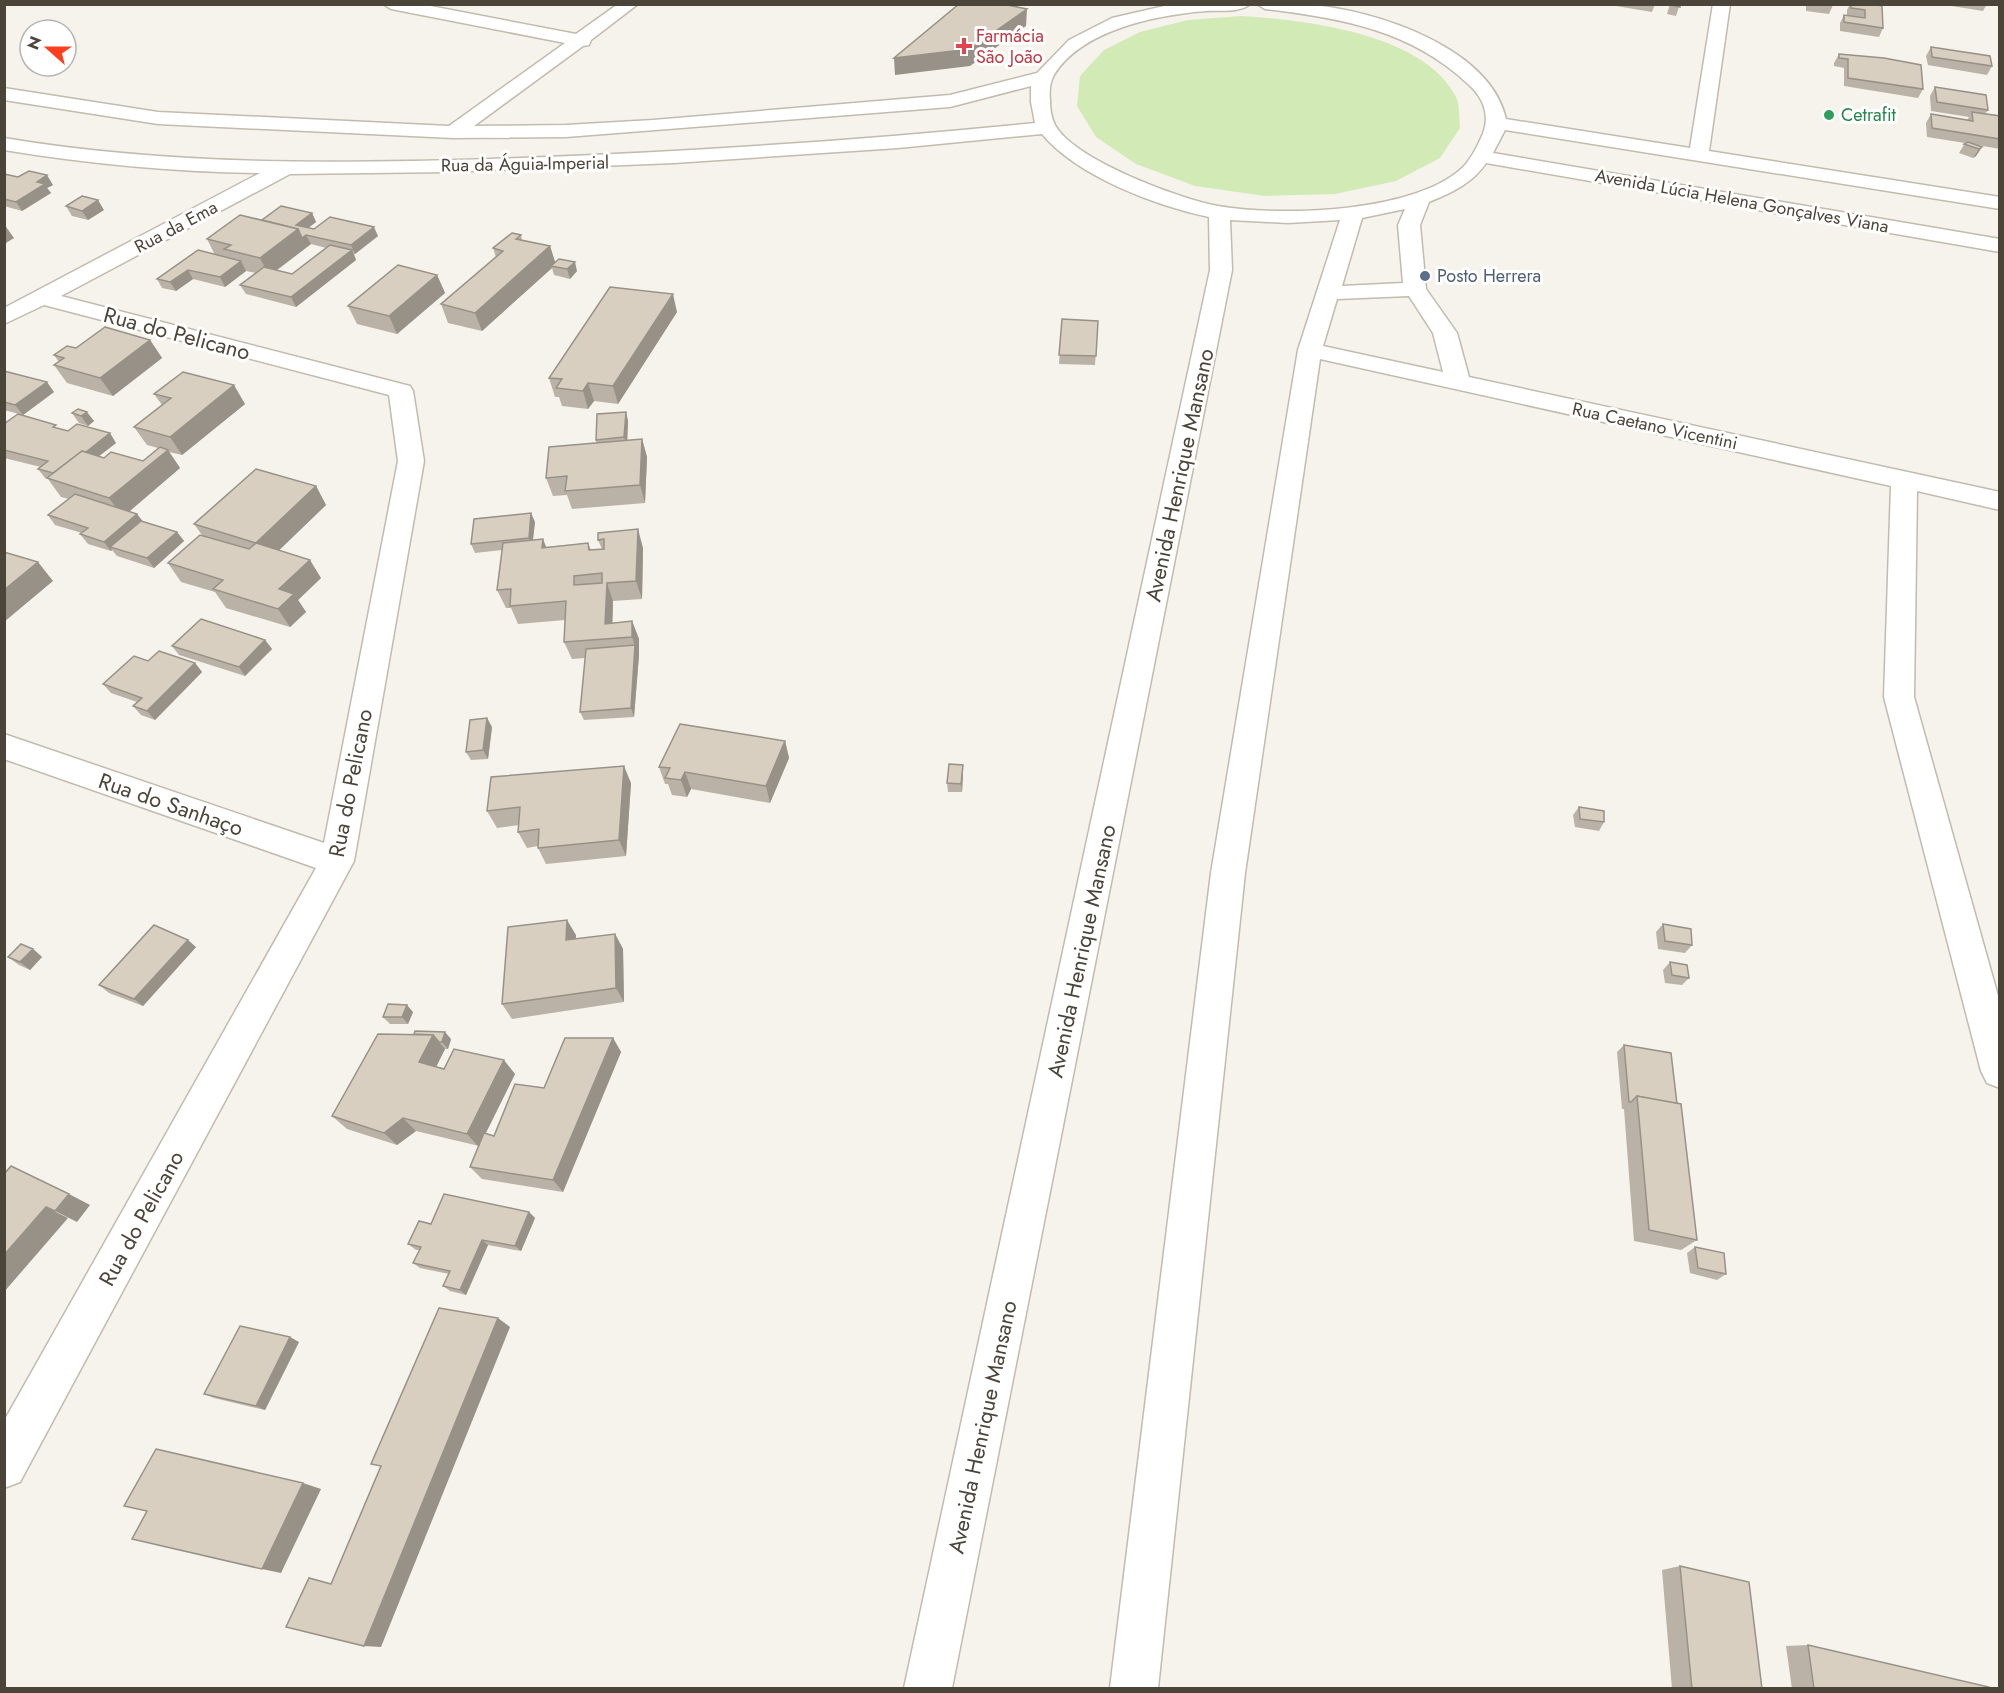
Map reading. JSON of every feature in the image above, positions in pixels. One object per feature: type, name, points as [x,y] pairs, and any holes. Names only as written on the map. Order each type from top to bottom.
[{"type":"street","points":[[391,4],[583,41]]},
{"type":"street","points":[[453,132],[583,41],[630,4]]},
{"type":"street","points":[[1242,4],[1203,5],[1148,14],[1102,29],[1066,50],[1042,77],[1041,107],[1047,128],[1065,147],[1095,168],[1171,199],[1218,213],[1292,218],[1353,214],[1411,202],[1456,182],[1485,157],[1497,123],[1487,93],[1461,65],[1423,41],[1342,9],[1265,4]]},
{"type":"street","points":[[1698,157],[1722,4]]},
{"type":"street","name":"Rua da Águia-Imperial","points":[[4,94],[158,118],[344,129],[566,132],[950,101],[997,91],[1042,77]]},
{"type":"street","name":"Avenida Lúcia Helena Gonçalves Viana","points":[[1497,123],[1698,157],[2000,203]]},
{"type":"street","name":"Rua da Águia-Imperial","points":[[4,144],[63,155],[284,170],[618,162],[957,138],[1047,128]]},
{"type":"street","name":"Rua da Ema","points":[[4,317],[284,170],[344,129]]},
{"type":"street","name":"Avenida Lúcia Helena Gonçalves Viana","points":[[1485,157],[2000,246]]},
{"type":"street","points":[[1421,197],[1409,225],[1415,289],[1445,333],[1458,382]]},
{"type":"street","name":"Avenida Henrique Mansano","points":[[928,1689],[1221,270],[1218,213]]},
{"type":"street","points":[[1134,1689],[1228,873],[1310,350],[1353,214]]},
{"type":"street","points":[[1328,293],[1415,289]]},
{"type":"street","name":"Rua do Pelicano","points":[[4,1466],[337,861],[411,461],[401,391],[43,298]]},
{"type":"street","name":"Rua Caetano Vicentini","points":[[1310,350],[2000,501]]},
{"type":"street","points":[[1904,481],[1899,697],[2000,1071]]},
{"type":"street","name":"Rua do Sanhaço","points":[[4,746],[337,861]]},
{"type":"green space","points":[[1242,16],[1297,21],[1329,27],[1391,44],[1418,58],[1440,75],[1456,97],[1460,128],[1440,158],[1396,181],[1335,194],[1265,196],[1195,186],[1136,164],[1096,137],[1077,106],[1080,76],[1104,50],[1140,32],[1188,20]]},
{"type":"building","points":[[959,4],[1003,4],[1027,9],[970,49],[894,58]]},
{"type":"building","points":[[1851,4],[1882,6],[1883,28],[1844,22],[1844,15],[1865,18],[1865,10],[1851,8]]},
{"type":"building","points":[[1931,47],[1990,56],[1992,66],[1932,57]]},
{"type":"building","points":[[1839,54],[1884,58],[1921,65],[1923,89],[1848,78],[1848,59],[1839,58]]},
{"type":"building","points":[[1935,87],[1986,95],[1988,110],[1937,102]]},
{"type":"building","points":[[1972,112],[2000,116],[2000,139],[1932,128],[1931,114],[1973,121]]},
{"type":"building","points":[[1968,142],[1982,147],[1979,149],[1964,144]]},
{"type":"building","points":[[29,171],[47,175],[37,182],[45,184],[16,202],[4,199],[4,174],[18,177]]},
{"type":"building","points":[[82,196],[98,200],[82,211],[66,206]]},
{"type":"building","points":[[281,206],[312,213],[296,225],[314,229],[330,217],[374,227],[351,245],[306,235],[302,238],[298,229],[262,220]]},
{"type":"building","points":[[240,215],[298,229],[260,258],[224,249],[231,245],[207,239]]},
{"type":"building","points":[[512,233],[521,235],[516,239],[550,246],[475,313],[441,304],[503,251],[493,248]]},
{"type":"building","points":[[330,245],[352,250],[291,297],[240,285],[264,267],[292,274]]},
{"type":"building","points":[[198,250],[241,261],[220,277],[188,270],[170,282],[157,279]]},
{"type":"building","points":[[559,259],[575,262],[567,269],[551,266]]},
{"type":"building","points":[[398,265],[437,275],[389,316],[348,306]]},
{"type":"building","points":[[610,287],[673,294],[613,386],[588,383],[583,391],[556,388],[562,379],[549,378]]},
{"type":"building","points":[[1062,319],[1098,321],[1096,356],[1059,355]]},
{"type":"building","points":[[105,327],[150,340],[100,378],[54,365],[64,358],[54,355],[67,346],[76,348]]},
{"type":"building","points":[[4,371],[47,382],[15,405],[4,402]]},
{"type":"building","points":[[183,372],[234,385],[170,437],[134,427],[171,398],[154,394]]},
{"type":"building","points":[[78,409],[87,412],[81,416],[72,413]]},
{"type":"building","points":[[626,412],[624,437],[596,440],[597,414]]},
{"type":"building","points":[[18,414],[56,425],[53,427],[68,431],[77,424],[110,433],[53,473],[38,469],[48,461],[4,450],[4,424]]},
{"type":"building","points":[[642,439],[640,485],[565,491],[567,476],[546,478],[549,447]]},
{"type":"building","points":[[160,447],[168,450],[109,498],[47,478],[82,451],[104,458],[111,452],[143,461]]},
{"type":"building","points":[[256,469],[316,486],[256,543],[194,524]]},
{"type":"building","points":[[75,494],[137,514],[104,542],[80,534],[88,528],[48,515]]},
{"type":"building","points":[[531,513],[529,538],[471,544],[474,519]]},
{"type":"building","points":[[141,521],[177,532],[147,558],[110,547]]},
{"type":"building","points":[[638,529],[636,581],[607,583],[605,624],[632,621],[632,637],[564,642],[566,601],[510,606],[511,589],[497,590],[503,543],[543,539],[542,548],[588,543],[589,550],[604,549],[604,539],[598,540],[598,533]],"holes":[[[602,573],[602,583],[574,585],[574,576]]]},
{"type":"building","points":[[200,535],[249,549],[256,543],[310,560],[279,589],[294,594],[278,609],[213,589],[223,580],[168,563]]},
{"type":"building","points":[[4,552],[38,562],[4,590]]},
{"type":"building","points":[[201,619],[265,640],[239,667],[172,646]]},
{"type":"building","points":[[635,645],[631,708],[580,712],[586,649]]},
{"type":"building","points":[[159,651],[195,663],[147,711],[133,706],[142,698],[103,684],[134,656],[148,661]]},
{"type":"building","points":[[487,718],[483,750],[466,752],[470,720]]},
{"type":"building","points":[[680,724],[785,741],[766,786],[685,772],[681,780],[665,778],[670,768],[659,767]]},
{"type":"building","points":[[949,764],[963,765],[961,784],[947,783]]},
{"type":"building","points":[[624,766],[619,840],[538,848],[539,829],[518,832],[520,807],[487,811],[491,777]]},
{"type":"building","points":[[1579,807],[1604,811],[1604,822],[1580,819]]},
{"type":"building","points":[[567,920],[566,940],[615,934],[616,988],[502,1004],[508,927]]},
{"type":"building","points":[[1663,924],[1691,929],[1692,945],[1665,941]]},
{"type":"building","points":[[154,925],[188,940],[134,999],[99,985]]},
{"type":"building","points":[[21,944],[33,949],[20,962],[8,957]]},
{"type":"building","points":[[1670,962],[1687,965],[1689,978],[1672,975]]},
{"type":"building","points":[[388,1004],[407,1005],[402,1017],[383,1017]]},
{"type":"building","points":[[415,1031],[445,1032],[442,1042],[439,1042],[433,1035],[414,1034]]},
{"type":"building","points":[[378,1034],[433,1035],[419,1062],[444,1069],[454,1049],[504,1060],[467,1134],[403,1118],[384,1133],[332,1116]]},
{"type":"building","points":[[565,1038],[613,1038],[553,1180],[470,1167],[484,1133],[494,1136],[515,1084],[544,1088]]},
{"type":"building","points":[[1624,1045],[1671,1053],[1677,1104],[1637,1096],[1629,1102]]},
{"type":"building","points":[[1637,1096],[1681,1104],[1697,1240],[1649,1230]]},
{"type":"building","points":[[11,1166],[69,1194],[55,1211],[46,1207],[4,1255],[4,1174]]},
{"type":"building","points":[[444,1194],[529,1212],[515,1246],[482,1240],[460,1290],[443,1286],[450,1271],[413,1263],[421,1247],[408,1244],[419,1221],[431,1224]]},
{"type":"building","points":[[1695,1247],[1724,1253],[1726,1274],[1698,1268]]},
{"type":"building","points":[[439,1308],[498,1318],[364,1646],[286,1627],[309,1578],[331,1584],[381,1466],[371,1464]]},
{"type":"building","points":[[240,1326],[290,1337],[256,1406],[204,1394]]},
{"type":"building","points":[[156,1449],[303,1483],[262,1569],[132,1539],[147,1511],[124,1506]]},
{"type":"building","points":[[1680,1566],[1749,1582],[1762,1689],[1692,1689]]},
{"type":"building","points":[[1808,1645],[1989,1687],[1989,1689],[1814,1689]]},
{"type":"place","name":"Farmácia São João","points":[[964,46]]},
{"type":"place","name":"Cetrafit","points":[[1829,115]]},
{"type":"place","name":"Posto Herrera","points":[[1425,276]]}]
